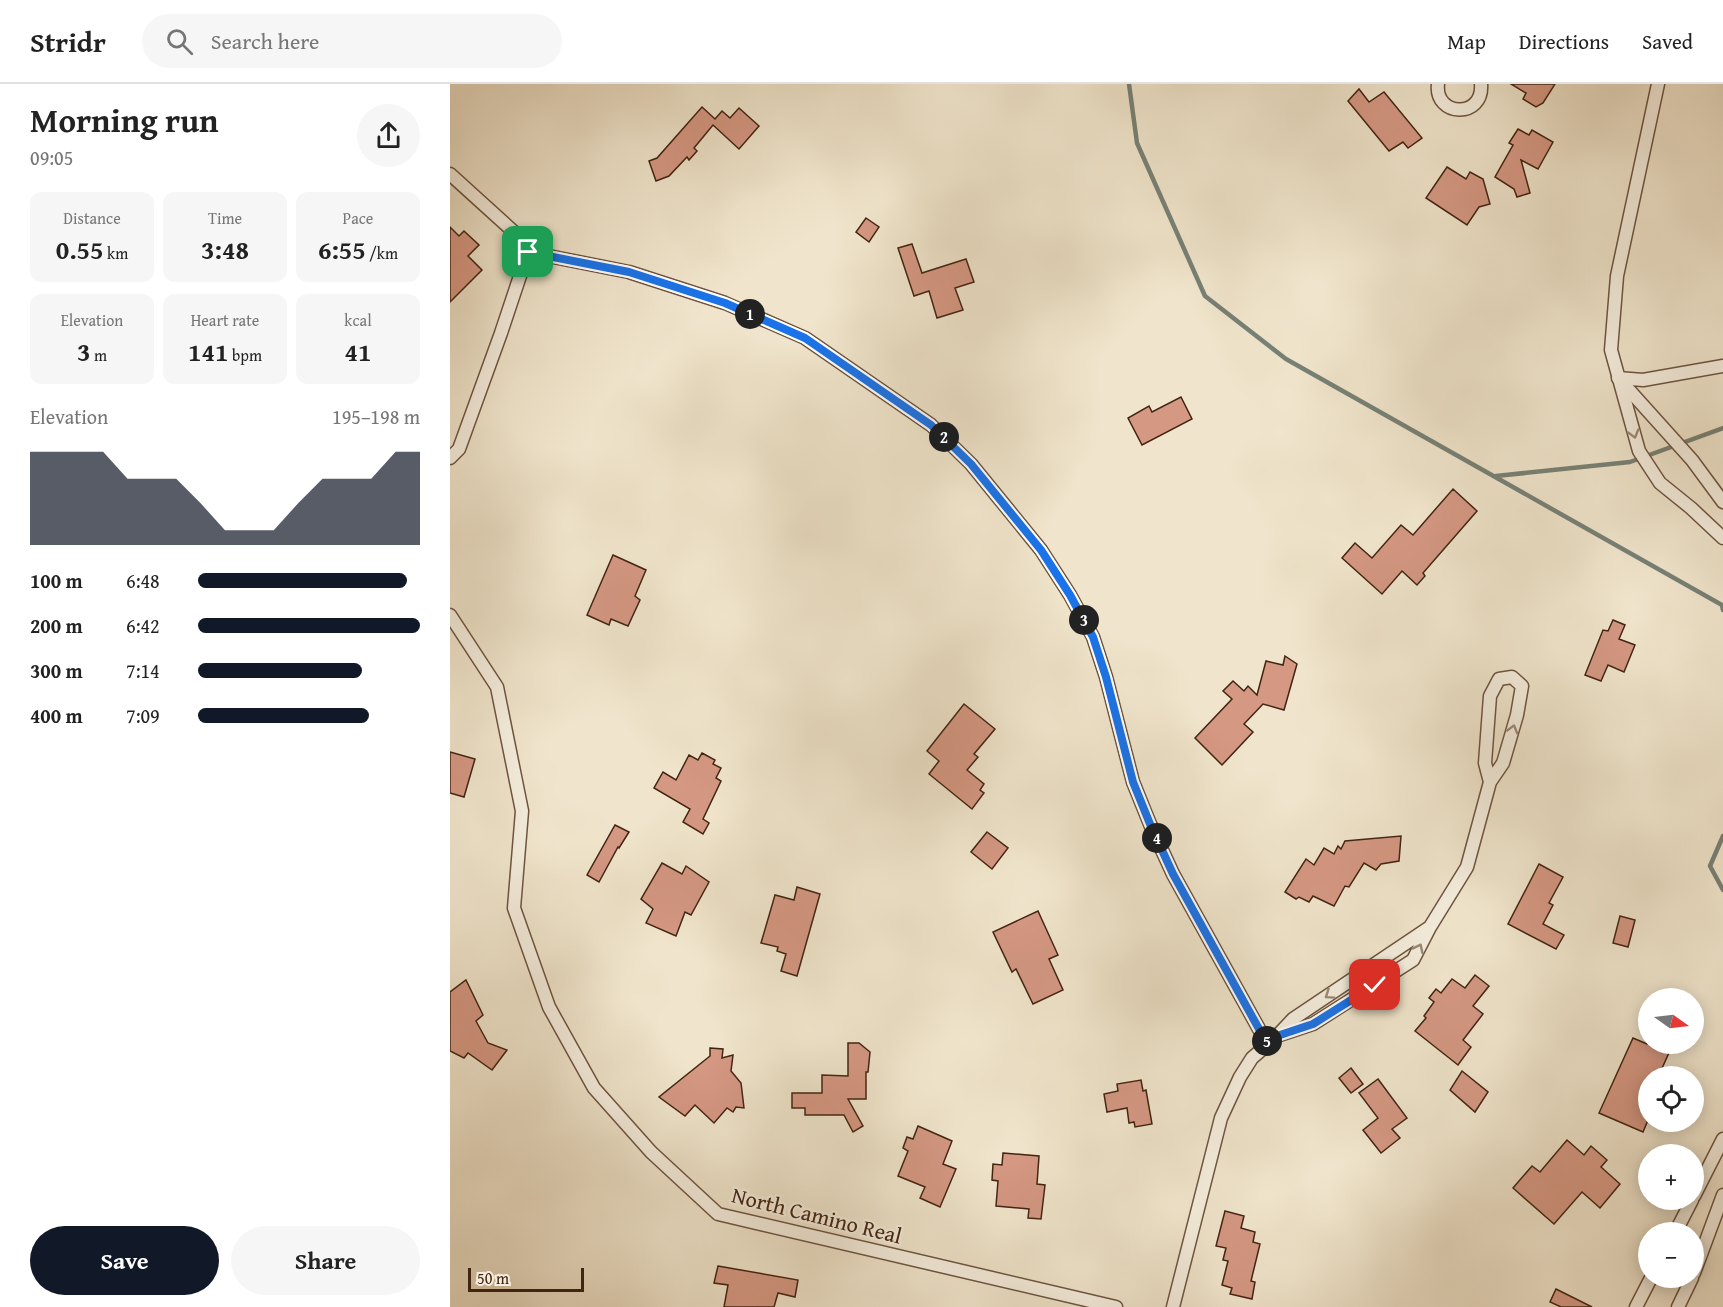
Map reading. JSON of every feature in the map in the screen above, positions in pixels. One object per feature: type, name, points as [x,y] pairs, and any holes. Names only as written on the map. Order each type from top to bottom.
[{"type":"street","points":[[1438,84],[1438,96],[1442,102],[1455,110],[1462,110],[1475,104],[1482,90],[1481,84]]},
{"type":"street","points":[[1658,84],[1617,276],[1611,350],[1639,452],[1660,483],[1723,538]]},
{"type":"street","points":[[450,174],[515,232],[528,252],[629,272],[725,303],[805,338],[931,425],[971,464],[1041,550],[1070,595],[1093,637],[1106,677],[1133,782],[1150,824],[1173,874],[1264,1038],[1273,1040],[1313,1024],[1413,960],[1430,927],[1467,867],[1490,782],[1503,764],[1517,715],[1522,686],[1512,677],[1499,679],[1490,696],[1485,763],[1490,782]]},
{"type":"street","points":[[450,458],[459,449],[528,252]]},
{"type":"street","points":[[1618,378],[1643,380],[1723,366]]},
{"type":"street","points":[[1618,378],[1692,459],[1723,502]]},
{"type":"street","name":"North Camino Real","points":[[450,615],[497,687],[522,811],[514,908],[549,1007],[594,1088],[651,1152],[718,1214],[1116,1307]]},
{"type":"street","points":[[1173,1307],[1221,1118],[1239,1077],[1252,1058],[1293,1019],[1430,927]]},
{"type":"street","points":[[1704,1176],[1723,1139]]},
{"type":"street","points":[[1704,1246],[1723,1195]]},
{"type":"street","points":[[1636,1307],[1646,1288]]},
{"type":"street","points":[[1678,1307],[1687,1288]]},
{"type":"building","points":[[1511,84],[1555,84],[1543,103],[1536,107],[1523,99],[1526,93]]},
{"type":"building","points":[[1359,89],[1369,102],[1384,92],[1422,138],[1408,148],[1403,142],[1389,151],[1348,101]]},
{"type":"building","points":[[702,107],[715,119],[722,111],[730,118],[739,108],[759,126],[739,149],[713,125],[694,148],[697,151],[689,160],[687,157],[669,176],[656,181],[649,161],[657,158]]},
{"type":"building","points":[[1518,129],[1529,135],[1532,130],[1553,142],[1538,169],[1521,160],[1530,193],[1517,197],[1514,189],[1495,177],[1513,145],[1509,143]]},
{"type":"building","points":[[1447,167],[1466,179],[1470,172],[1483,179],[1490,204],[1479,207],[1467,225],[1426,198]]},
{"type":"building","points":[[866,218],[879,227],[869,242],[856,232]]},
{"type":"building","points":[[450,227],[459,236],[464,231],[479,245],[468,256],[482,270],[450,302]]},
{"type":"building","points":[[912,244],[922,273],[966,259],[974,282],[955,288],[963,310],[937,318],[929,291],[914,296],[898,248]]},
{"type":"building","points":[[1181,397],[1192,419],[1142,445],[1128,418],[1149,406],[1152,412]]},
{"type":"building","points":[[1453,489],[1477,511],[1423,573],[1425,576],[1417,585],[1402,571],[1382,594],[1342,558],[1355,543],[1372,558],[1401,525],[1413,535]]},
{"type":"building","points":[[613,555],[646,570],[635,596],[640,600],[628,626],[611,619],[609,625],[587,615]]},
{"type":"building","points":[[1613,620],[1625,625],[1619,639],[1635,645],[1624,672],[1608,665],[1601,681],[1585,675],[1603,630],[1608,631]]},
{"type":"building","points":[[1285,656],[1297,664],[1284,710],[1263,704],[1244,724],[1253,732],[1222,765],[1195,738],[1232,699],[1223,691],[1233,681],[1244,691],[1248,686],[1257,695],[1266,661],[1283,665]]},
{"type":"building","points":[[964,704],[995,729],[974,754],[978,757],[967,770],[984,784],[980,790],[984,793],[972,809],[929,774],[939,761],[927,751]]},
{"type":"building","points":[[450,752],[475,759],[464,797],[450,793]]},
{"type":"building","points":[[702,753],[715,760],[713,764],[721,768],[716,778],[721,781],[703,819],[709,823],[703,834],[683,822],[690,809],[654,788],[663,772],[676,780],[689,755],[698,760]]},
{"type":"building","points":[[615,825],[629,832],[599,882],[587,875]]},
{"type":"building","points":[[987,832],[1008,848],[992,869],[971,852]]},
{"type":"building","points":[[1401,836],[1399,861],[1381,864],[1376,870],[1364,863],[1349,887],[1345,886],[1334,906],[1313,896],[1309,902],[1299,897],[1296,899],[1285,892],[1306,859],[1314,865],[1324,848],[1334,854],[1338,846],[1341,849],[1345,841]]},
{"type":"building","points":[[662,863],[682,874],[686,866],[709,882],[691,915],[685,912],[676,936],[646,923],[653,909],[641,899]]},
{"type":"building","points":[[1539,864],[1563,877],[1549,903],[1553,905],[1543,924],[1564,935],[1556,949],[1508,924]]},
{"type":"building","points":[[797,887],[820,894],[797,976],[781,971],[786,954],[777,951],[778,947],[761,943],[775,895],[794,900]]},
{"type":"building","points":[[1038,911],[1058,955],[1049,959],[1063,990],[1033,1004],[1016,969],[1012,972],[993,932]]},
{"type":"building","points":[[1620,916],[1635,920],[1628,947],[1613,943]]},
{"type":"building","points":[[1475,975],[1489,986],[1473,1006],[1483,1014],[1463,1040],[1471,1047],[1458,1065],[1415,1031],[1426,1018],[1424,1016],[1434,1002],[1429,998],[1436,989],[1441,993],[1452,979],[1465,988]]},
{"type":"building","points":[[466,980],[483,1015],[476,1021],[488,1043],[507,1050],[492,1070],[468,1053],[464,1058],[450,1051],[450,992]]},
{"type":"building","points":[[1633,1038],[1638,1040],[1638,1054],[1668,1054],[1663,1066],[1638,1066],[1638,1130],[1599,1113]]},
{"type":"building","points":[[848,1043],[859,1043],[870,1052],[868,1072],[866,1072],[866,1099],[848,1099],[863,1126],[853,1132],[844,1115],[805,1115],[805,1108],[792,1108],[792,1093],[822,1093],[822,1075],[848,1076]]},
{"type":"building","points":[[710,1048],[723,1049],[722,1058],[733,1055],[731,1071],[741,1083],[744,1108],[736,1107],[733,1112],[727,1108],[714,1123],[695,1105],[685,1116],[659,1097],[710,1056]]},
{"type":"building","points":[[1351,1068],[1363,1084],[1351,1093],[1339,1078]]},
{"type":"building","points":[[1462,1071],[1488,1092],[1475,1112],[1450,1090]]},
{"type":"building","points":[[1378,1079],[1407,1118],[1392,1129],[1400,1138],[1381,1153],[1363,1130],[1378,1118],[1359,1093]]},
{"type":"building","points":[[1141,1080],[1143,1091],[1146,1090],[1152,1124],[1135,1127],[1134,1122],[1129,1123],[1127,1108],[1107,1112],[1104,1094],[1118,1091],[1117,1084]]},
{"type":"building","points":[[918,1126],[952,1141],[943,1164],[956,1169],[940,1207],[920,1198],[925,1187],[898,1176],[908,1151],[903,1148],[907,1137],[913,1139]]},
{"type":"building","points":[[1567,1140],[1584,1155],[1591,1146],[1607,1160],[1601,1167],[1620,1184],[1600,1208],[1582,1192],[1554,1224],[1513,1188],[1532,1166],[1540,1172]]},
{"type":"building","points":[[1003,1153],[1039,1156],[1037,1184],[1045,1185],[1041,1219],[1028,1218],[1029,1209],[996,1206],[998,1181],[992,1180],[993,1164],[1002,1165]]},
{"type":"building","points":[[1225,1211],[1244,1216],[1241,1228],[1255,1232],[1253,1242],[1260,1244],[1251,1281],[1255,1282],[1252,1299],[1230,1294],[1232,1288],[1222,1285],[1228,1261],[1223,1260],[1226,1248],[1216,1246]]},
{"type":"building","points":[[718,1266],[798,1280],[795,1297],[778,1293],[774,1307],[724,1307],[728,1285],[714,1283]]},
{"type":"building","points":[[1556,1289],[1592,1307],[1561,1307],[1550,1302]]},
{"type":"waterway","points":[[1129,84],[1137,143],[1205,296],[1286,359],[1722,605],[1723,610]]},
{"type":"waterway","points":[[1496,476],[1630,462],[1723,428]]},
{"type":"waterway","points":[[1723,836],[1710,866],[1723,890]]},
{"type":"route","points":[[528,252],[583,261],[629,272],[725,303],[768,321],[805,338],[931,425],[971,464],[1041,550],[1070,595],[1093,637],[1106,677],[1133,782],[1150,824],[1173,874],[1264,1038],[1269,1043],[1277,1036],[1313,1024],[1375,985]]}]
